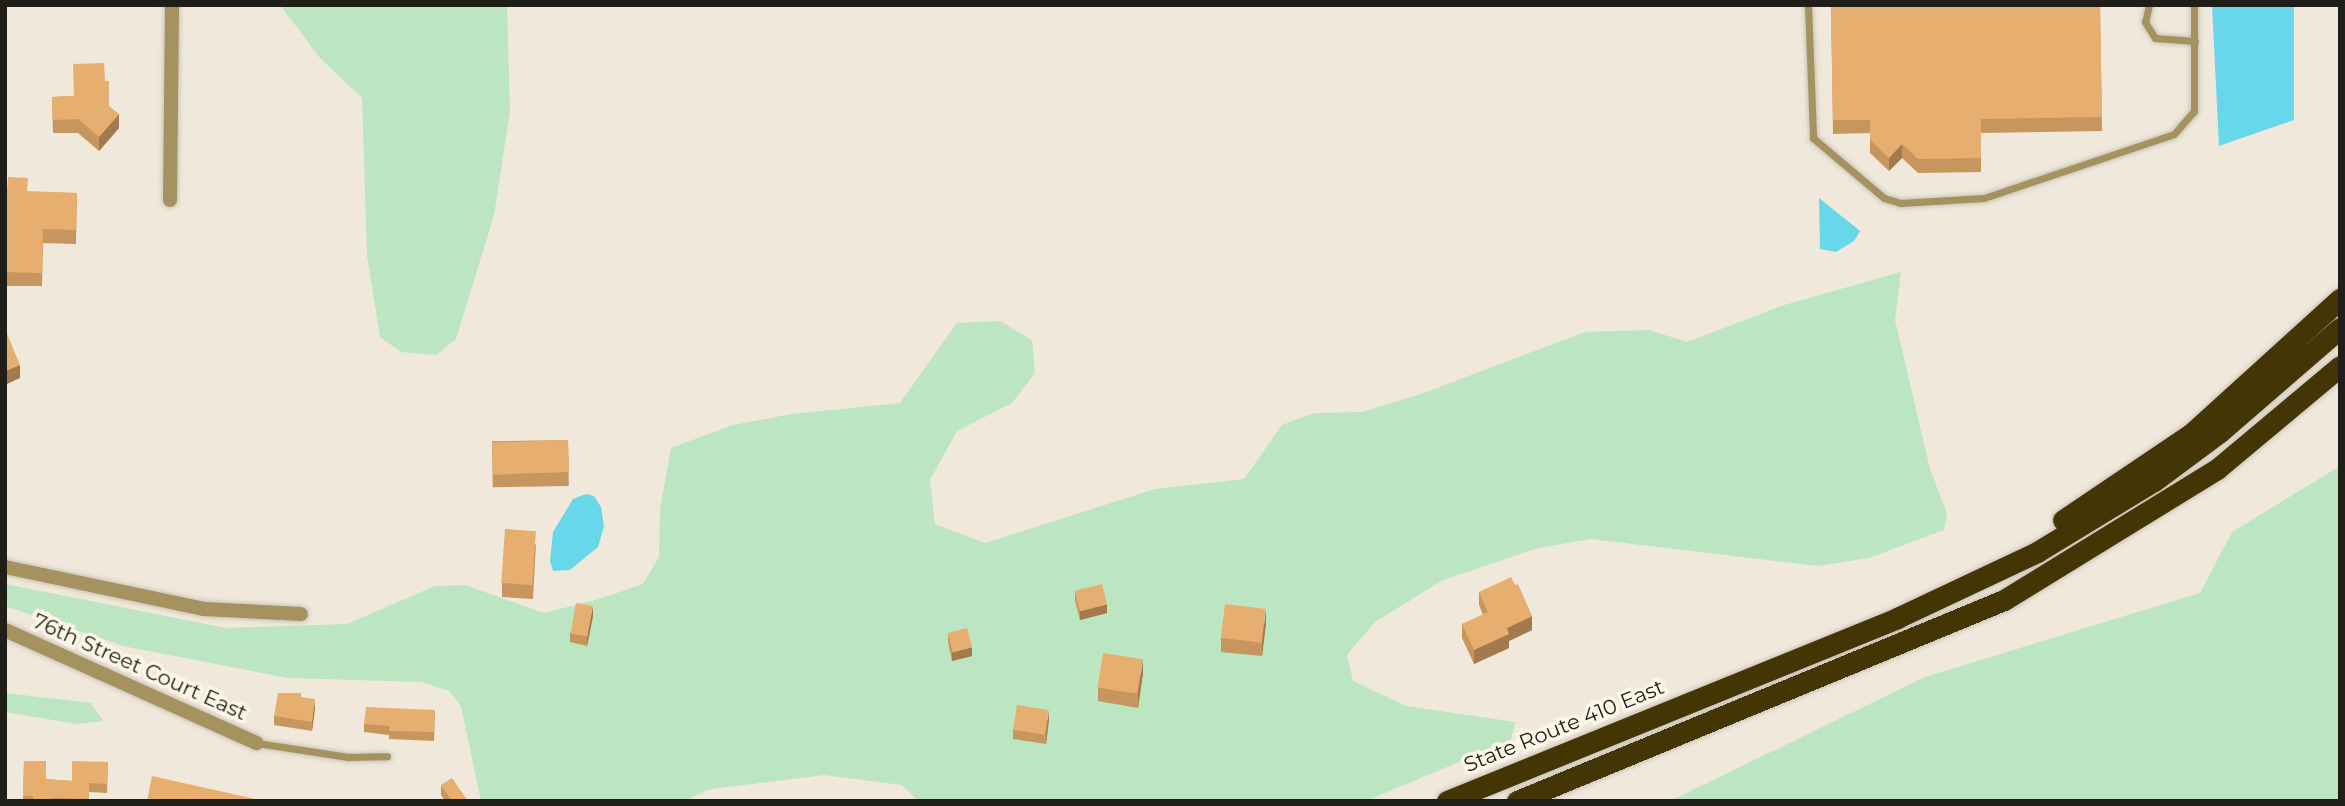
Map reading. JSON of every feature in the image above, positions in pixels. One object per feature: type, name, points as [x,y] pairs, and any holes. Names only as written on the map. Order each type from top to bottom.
[{"type":"highway","points":[[1829,644],[1881,613],[1976,569],[2100,497],[2192,433],[2340,299]]},
{"type":"highway","points":[[1829,644],[1971,584],[2097,517],[2240,417],[2340,328]]},
{"type":"highway","points":[[1517,801],[2004,600],[2061,568],[2217,469],[2340,366]]},
{"type":"highway","name":"State Route 410 East","points":[[1447,801],[1829,644]]},
{"type":"street","points":[[170,200],[172,5]]},
{"type":"street","points":[[5,568],[204,608],[301,614]]},
{"type":"street","name":"76th Street Court East","points":[[5,630],[257,743]]},
{"type":"lane","points":[[1808,5],[1813,138],[1884,198],[1900,203],[1984,198],[2174,134],[2194,111],[2194,5]]},
{"type":"lane","points":[[2149,5],[2145,22],[2155,38],[2194,41]]},
{"type":"lane","points":[[257,743],[348,757],[387,756]]},
{"type":"green space","points":[[280,5],[507,5],[510,112],[494,215],[456,339],[436,355],[401,352],[380,337],[367,255],[362,98],[320,58]]},
{"type":"green space","points":[[1901,272],[1895,320],[1930,469],[1947,514],[1944,530],[1869,558],[1817,566],[1591,539],[1538,548],[1443,580],[1375,622],[1347,655],[1353,681],[1406,706],[1515,722],[1511,740],[1366,801],[918,801],[902,785],[824,775],[711,789],[683,801],[481,801],[461,706],[449,691],[422,682],[288,678],[123,646],[5,606],[5,584],[226,628],[347,624],[435,586],[465,585],[544,613],[599,599],[643,584],[659,557],[660,509],[671,448],[733,425],[792,414],[900,403],[957,323],[1000,321],[1032,340],[1035,373],[1012,403],[957,431],[930,480],[935,524],[985,543],[1155,489],[1244,479],[1282,425],[1314,413],[1362,412],[1424,393],[1585,332],[1649,330],[1687,342],[1781,306]]},
{"type":"green space","points":[[2340,466],[2340,801],[1670,801],[1925,677],[2200,593],[2232,532]]},
{"type":"green space","points":[[5,693],[91,703],[103,721],[77,724],[5,712]]},
{"type":"water","points":[[2212,5],[2294,5],[2294,120],[2219,146]]},
{"type":"water","points":[[1819,198],[1860,231],[1854,241],[1836,252],[1820,249]]},
{"type":"water","points":[[586,494],[594,496],[601,507],[604,526],[598,547],[570,570],[553,571],[550,561],[553,532],[573,499]]},
{"type":"building","points":[[1831,5],[2100,5],[2102,117],[1981,119],[1981,158],[1918,159],[1902,144],[1889,158],[1870,139],[1870,120],[1833,120]]},
{"type":"building","points":[[104,63],[105,81],[109,81],[109,106],[119,114],[99,137],[78,119],[53,120],[52,97],[74,96],[73,64]]},
{"type":"building","points":[[8,177],[28,178],[27,191],[77,193],[76,230],[43,229],[42,273],[5,272]]},
{"type":"building","points":[[5,329],[20,365],[5,371]]},
{"type":"building","points":[[568,440],[569,472],[493,475],[492,443]]},
{"type":"building","points":[[505,529],[536,531],[532,585],[501,583]]},
{"type":"building","points":[[1511,577],[1515,585],[1518,584],[1532,616],[1507,628],[1509,634],[1474,650],[1462,624],[1488,612],[1479,592]]},
{"type":"building","points":[[1102,584],[1107,604],[1080,611],[1075,591]]},
{"type":"building","points":[[576,603],[593,606],[587,636],[571,634]]},
{"type":"building","points":[[1225,604],[1266,609],[1262,643],[1221,638]]},
{"type":"building","points":[[967,628],[972,647],[953,652],[948,633]]},
{"type":"building","points":[[1103,653],[1143,659],[1137,694],[1098,688]]},
{"type":"building","points":[[278,693],[301,693],[301,697],[315,699],[312,722],[274,716]]},
{"type":"building","points":[[1017,705],[1049,710],[1045,735],[1013,730]]},
{"type":"building","points":[[366,707],[435,710],[434,732],[389,731],[390,726],[364,724]]},
{"type":"building","points":[[24,761],[46,761],[46,779],[72,781],[72,761],[108,762],[107,784],[89,783],[89,799],[51,798],[51,801],[33,801],[33,796],[23,796]]},
{"type":"building","points":[[152,776],[264,801],[147,801]]},
{"type":"building","points":[[452,778],[468,801],[452,801],[441,785]]}]
